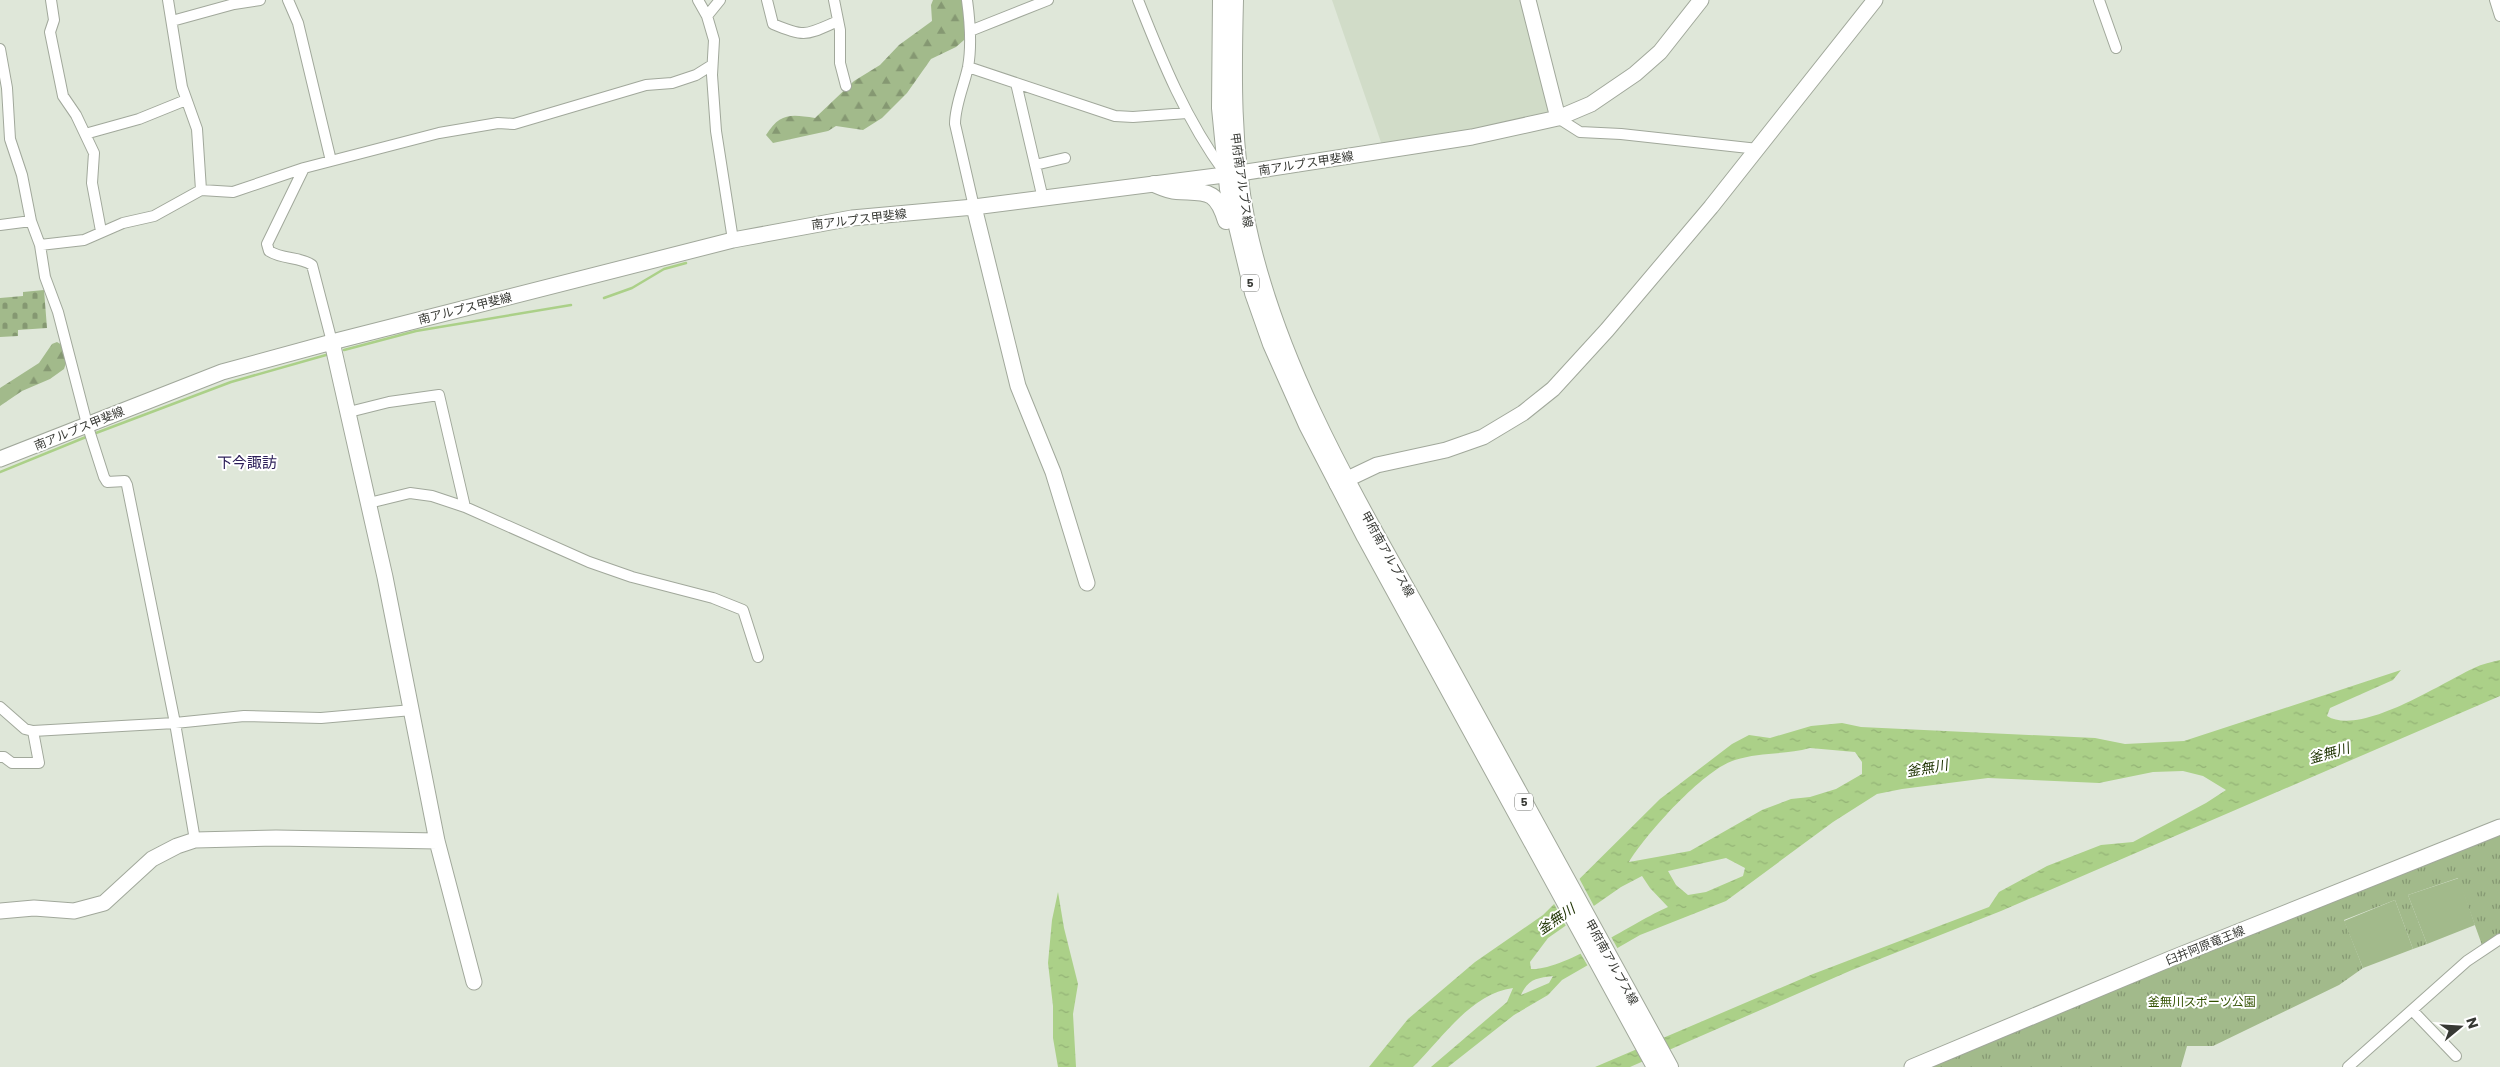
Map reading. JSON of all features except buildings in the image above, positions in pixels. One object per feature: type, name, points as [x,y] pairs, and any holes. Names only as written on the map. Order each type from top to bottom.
[{"type":"main road","name":"甲府南アルプス線","points":[[1222,0],[1220,108],[1233,174],[1283,343],[1342,481]]},
{"type":"main road","name":"甲府南アルプス線","points":[[1235,0],[1233,174],[1230,202],[1253,293],[1281,369],[1655,1067]]},
{"type":"main road","points":[[1528,0],[1558,118]]},
{"type":"main road","name":"南アルプス甲斐線","points":[[0,459],[222,372],[332,342],[733,240],[852,218],[974,207],[1233,174],[1472,138],[1558,118],[1591,104],[1635,74],[1660,52],[1701,0]]},
{"type":"main road","points":[[1342,481],[1376,465],[1446,450],[1483,437],[1523,413],[1553,389],[1619,316],[1758,149],[1875,0]]},
{"type":"main road","points":[[1154,184],[1174,191],[1199,191],[1210,194],[1217,200],[1222,206],[1239,264],[1253,293]]},
{"type":"main road","points":[[974,207],[1018,386],[1053,472],[1087,583]]},
{"type":"main road","points":[[332,342],[369,503],[437,841],[474,982]]},
{"type":"main road","name":"甲府南アルプス線","points":[[1373,541],[1670,1067]]},
{"type":"main road","name":"臼井阿原竜王線","points":[[1912,1067],[2152,966],[2500,826]]},
{"type":"main road","points":[[0,911],[34,908],[74,911],[104,903],[152,859],[177,846],[195,840],[276,838],[437,841]]},
{"type":"street","points":[[51,0],[54,20],[50,32],[63,96],[94,153],[92,183],[102,231]]},
{"type":"street","points":[[168,0],[182,87],[197,129],[201,190]]},
{"type":"street","points":[[172,21],[234,4],[260,0]]},
{"type":"street","points":[[288,0],[298,22],[331,161]]},
{"type":"street","points":[[698,0],[707,16],[714,40],[712,64],[716,131],[733,240]]},
{"type":"street","points":[[707,16],[720,0]]},
{"type":"street","points":[[767,0],[773,24],[798,35],[809,34],[838,21]]},
{"type":"street","points":[[834,0],[838,21],[840,63],[846,86]]},
{"type":"street","points":[[967,0],[970,31],[968,67],[955,116],[955,124],[974,207]]},
{"type":"street","points":[[970,31],[1048,0]]},
{"type":"street","points":[[1138,0],[1166,72],[1187,113],[1209,152],[1233,174]]},
{"type":"street","points":[[2099,0],[2116,48]]},
{"type":"street","points":[[2495,0],[2500,16]]},
{"type":"street","points":[[0,49],[7,88],[10,139],[22,176],[31,220],[40,245],[45,277],[58,312],[87,424],[107,482],[125,481],[127,485],[175,723],[195,840]]},
{"type":"street","points":[[40,245],[84,240],[122,223],[154,216],[201,190],[233,192],[304,168],[439,133],[498,123],[514,124],[646,86],[672,83],[696,75],[712,64]]},
{"type":"street","points":[[968,67],[1115,116],[1133,117],[1187,113]]},
{"type":"street","points":[[1016,83],[1043,198]]},
{"type":"street","points":[[85,134],[139,119],[186,100]]},
{"type":"street","points":[[1558,118],[1580,132],[1621,134],[1758,149]]},
{"type":"street","points":[[1035,165],[1065,158]]},
{"type":"street","points":[[304,168],[267,244],[269,252],[278,257],[303,259],[312,266],[332,342]]},
{"type":"street","points":[[0,225],[31,220]]},
{"type":"street","points":[[349,412],[389,402],[439,395],[464,507]]},
{"type":"street","points":[[369,503],[410,493],[432,496],[464,507],[589,562],[632,577],[713,598],[743,610],[758,657]]},
{"type":"street","points":[[0,706],[25,729],[33,731],[175,723],[244,716],[321,718],[412,710]]},
{"type":"street","points":[[0,757],[4,757],[12,764],[38,763],[33,731]]},
{"type":"street","points":[[2354,1065],[2467,961],[2500,939]]},
{"type":"street","points":[[2412,1010],[2456,1056]]},
{"type":"shaded area","points":[[1332,0],[1527,0],[1558,118],[1384,151]]},
{"type":"green space","points":[[933,0],[963,0],[966,23],[964,40],[956,47],[931,59],[907,93],[882,118],[863,130],[836,126],[828,131],[773,143],[766,135],[776,122],[786,117],[815,118],[854,81],[880,65],[899,45],[932,21],[931,5]]},
{"type":"green space","points":[[44,290],[47,328],[18,330],[18,336],[0,337],[0,298],[23,296],[23,292]]},
{"type":"green space","points":[[57,342],[62,345],[67,360],[64,369],[50,379],[22,391],[0,406],[0,388],[39,363],[52,344]]},
{"type":"green space","name":"釜無川スポーツ公園","points":[[2500,833],[2500,933],[2482,945],[2458,878],[2408,895],[2427,944],[2413,949],[2395,900],[2344,920],[2363,968],[2339,985],[2213,1046],[2187,1046],[2181,1067],[1930,1067],[2156,970]]},
{"type":"green space","points":[[2459,878],[2475,925],[2427,944],[2408,895]]},
{"type":"green space","points":[[2395,900],[2413,949],[2363,968],[2344,921]]},
{"type":"water","name":"釜無川","points":[[2500,660],[2500,696],[2001,911],[1852,970],[1630,1067],[1595,1067],[1813,974],[1989,907],[1999,892],[2047,866],[2101,845],[2133,842],[2206,803],[2226,790],[2203,776],[2183,771],[2153,772],[2099,783],[1988,778],[1877,794],[1833,822],[1726,901],[1640,935],[1562,980],[1548,995],[1514,1015],[1448,1067],[1431,1067],[1507,1002],[1513,988],[1498,992],[1470,1008],[1413,1067],[1369,1067],[1408,1019],[1475,962],[1543,915],[1660,799],[1732,744],[1749,735],[1770,738],[1811,726],[1842,723],[1861,727],[2095,738],[2125,744],[2184,741],[2401,670],[2393,680],[2330,708],[2327,716],[2342,721],[2380,714],[2423,695],[2474,668]],"holes":[[[1810,748],[1855,752],[1862,762],[1862,774],[1836,789],[1810,797],[1791,799],[1762,810],[1690,851],[1629,862],[1648,836],[1677,804],[1692,789],[1722,766],[1744,757]],[[1726,858],[1745,868],[1743,876],[1706,892],[1688,895],[1676,885],[1668,871]],[[1642,876],[1650,888],[1668,907],[1580,954],[1562,962],[1531,969],[1530,962],[1548,938],[1621,887]],[[1553,976],[1549,983],[1521,995],[1530,982]]]},
{"type":"water","points":[[1058,892],[1064,928],[1078,984],[1073,1014],[1076,1067],[1058,1067],[1053,1038],[1053,1006],[1048,963],[1052,920]]},
{"type":"pier","points":[[1579,878],[1595,908],[1567,928],[1553,902]]},
{"type":"pier","points":[[1610,935],[1619,951],[1589,968],[1579,951]]},
{"type":"waterway","points":[[604,298],[632,288],[664,269],[686,263]]},
{"type":"waterway","points":[[344,350],[416,331],[571,305]]},
{"type":"waterway","points":[[96,433],[231,382],[326,355]]},
{"type":"waterway","points":[[0,472],[86,437]]},
{"type":"district","name":"下今諏訪","points":[[247,462]]}]
